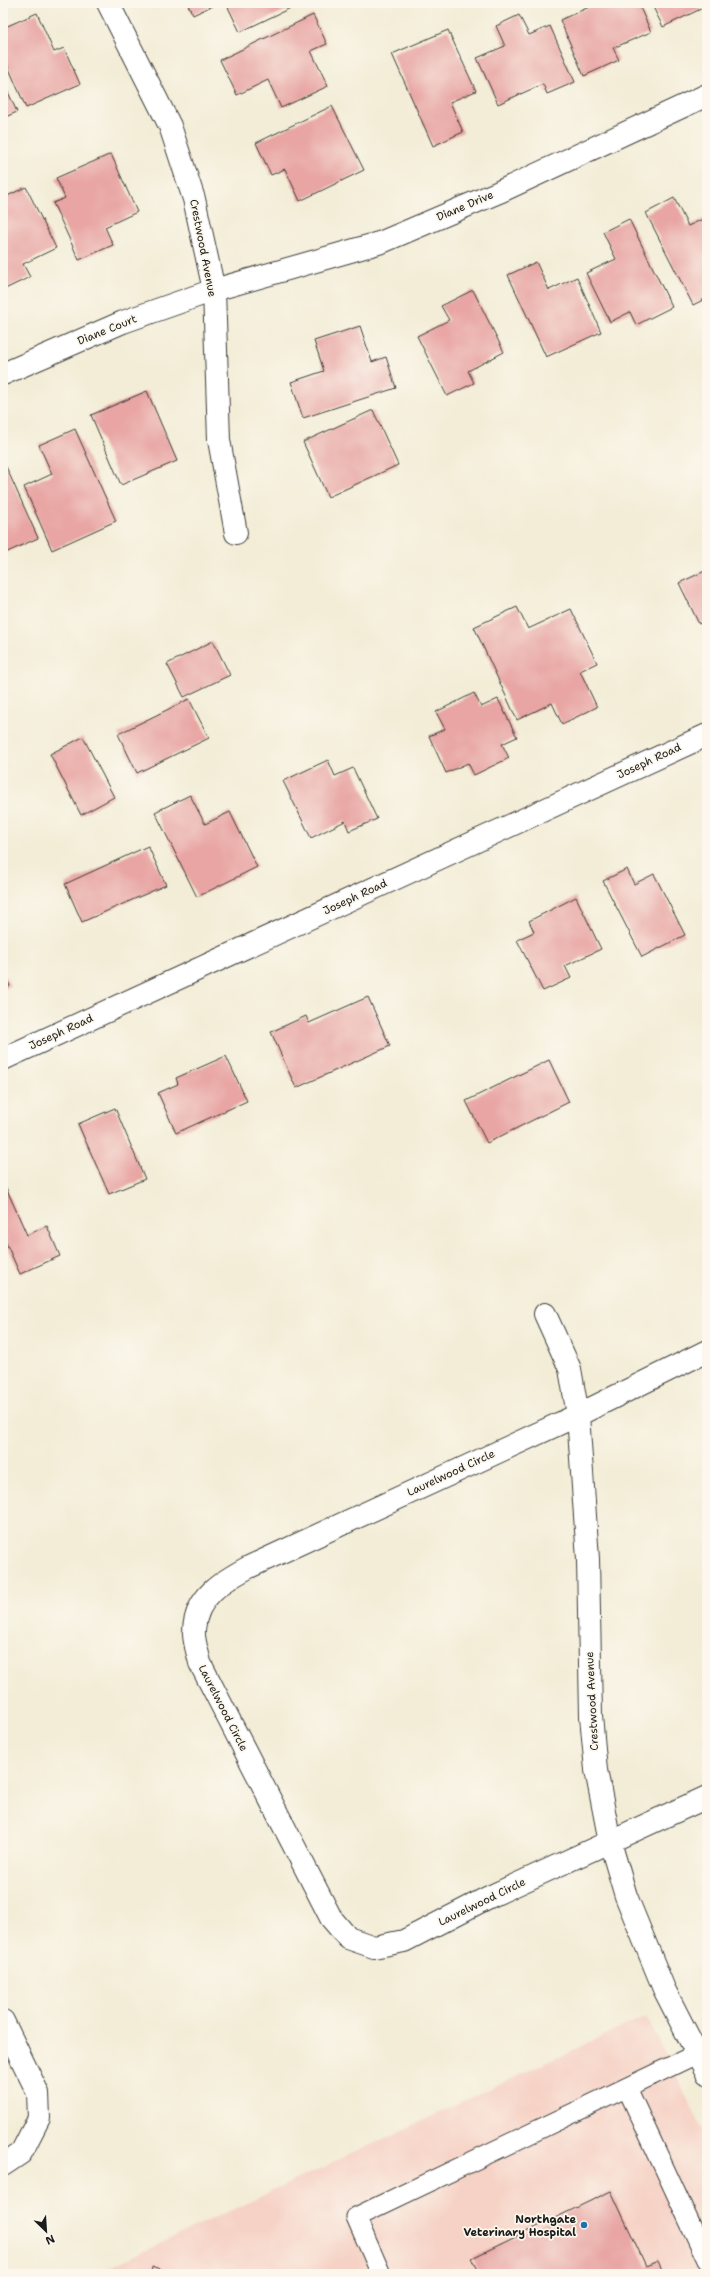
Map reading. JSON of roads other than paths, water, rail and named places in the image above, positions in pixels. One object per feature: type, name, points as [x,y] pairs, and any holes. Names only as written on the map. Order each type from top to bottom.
[{"type":"street","name":"Crestwood Avenue","points":[[108,3],[170,126],[194,199],[214,290],[219,440],[236,533]]},
{"type":"street","name":"Diane Drive","points":[[214,290],[382,242],[499,192],[707,96]]},
{"type":"street","name":"Diane Court","points":[[3,374],[123,322],[214,290]]},
{"type":"street","name":"Joseph Road","points":[[3,1059],[707,735]]},
{"type":"street","name":"Crestwood Avenue","points":[[545,1314],[570,1369],[578,1414],[588,1559],[591,1716],[596,1770],[610,1842],[626,1896],[664,1989],[702,2052],[707,2073]]},
{"type":"street","name":"Laurelwood Circle","points":[[707,1351],[578,1414],[249,1567],[222,1582],[206,1596],[198,1611],[193,1630],[200,1664],[331,1918],[348,1938],[374,1947],[404,1941],[487,1898],[707,1797]]},
{"type":"street","points":[[3,2021],[38,2093],[38,2118],[21,2153],[3,2165]]},
{"type":"lane","points":[[381,2274],[356,2217],[702,2052]]},
{"type":"lane","points":[[627,2088],[707,2260]]},
{"type":"place","name":"Northgate Veterinary Hospital","points":[[584,2225]]}]
